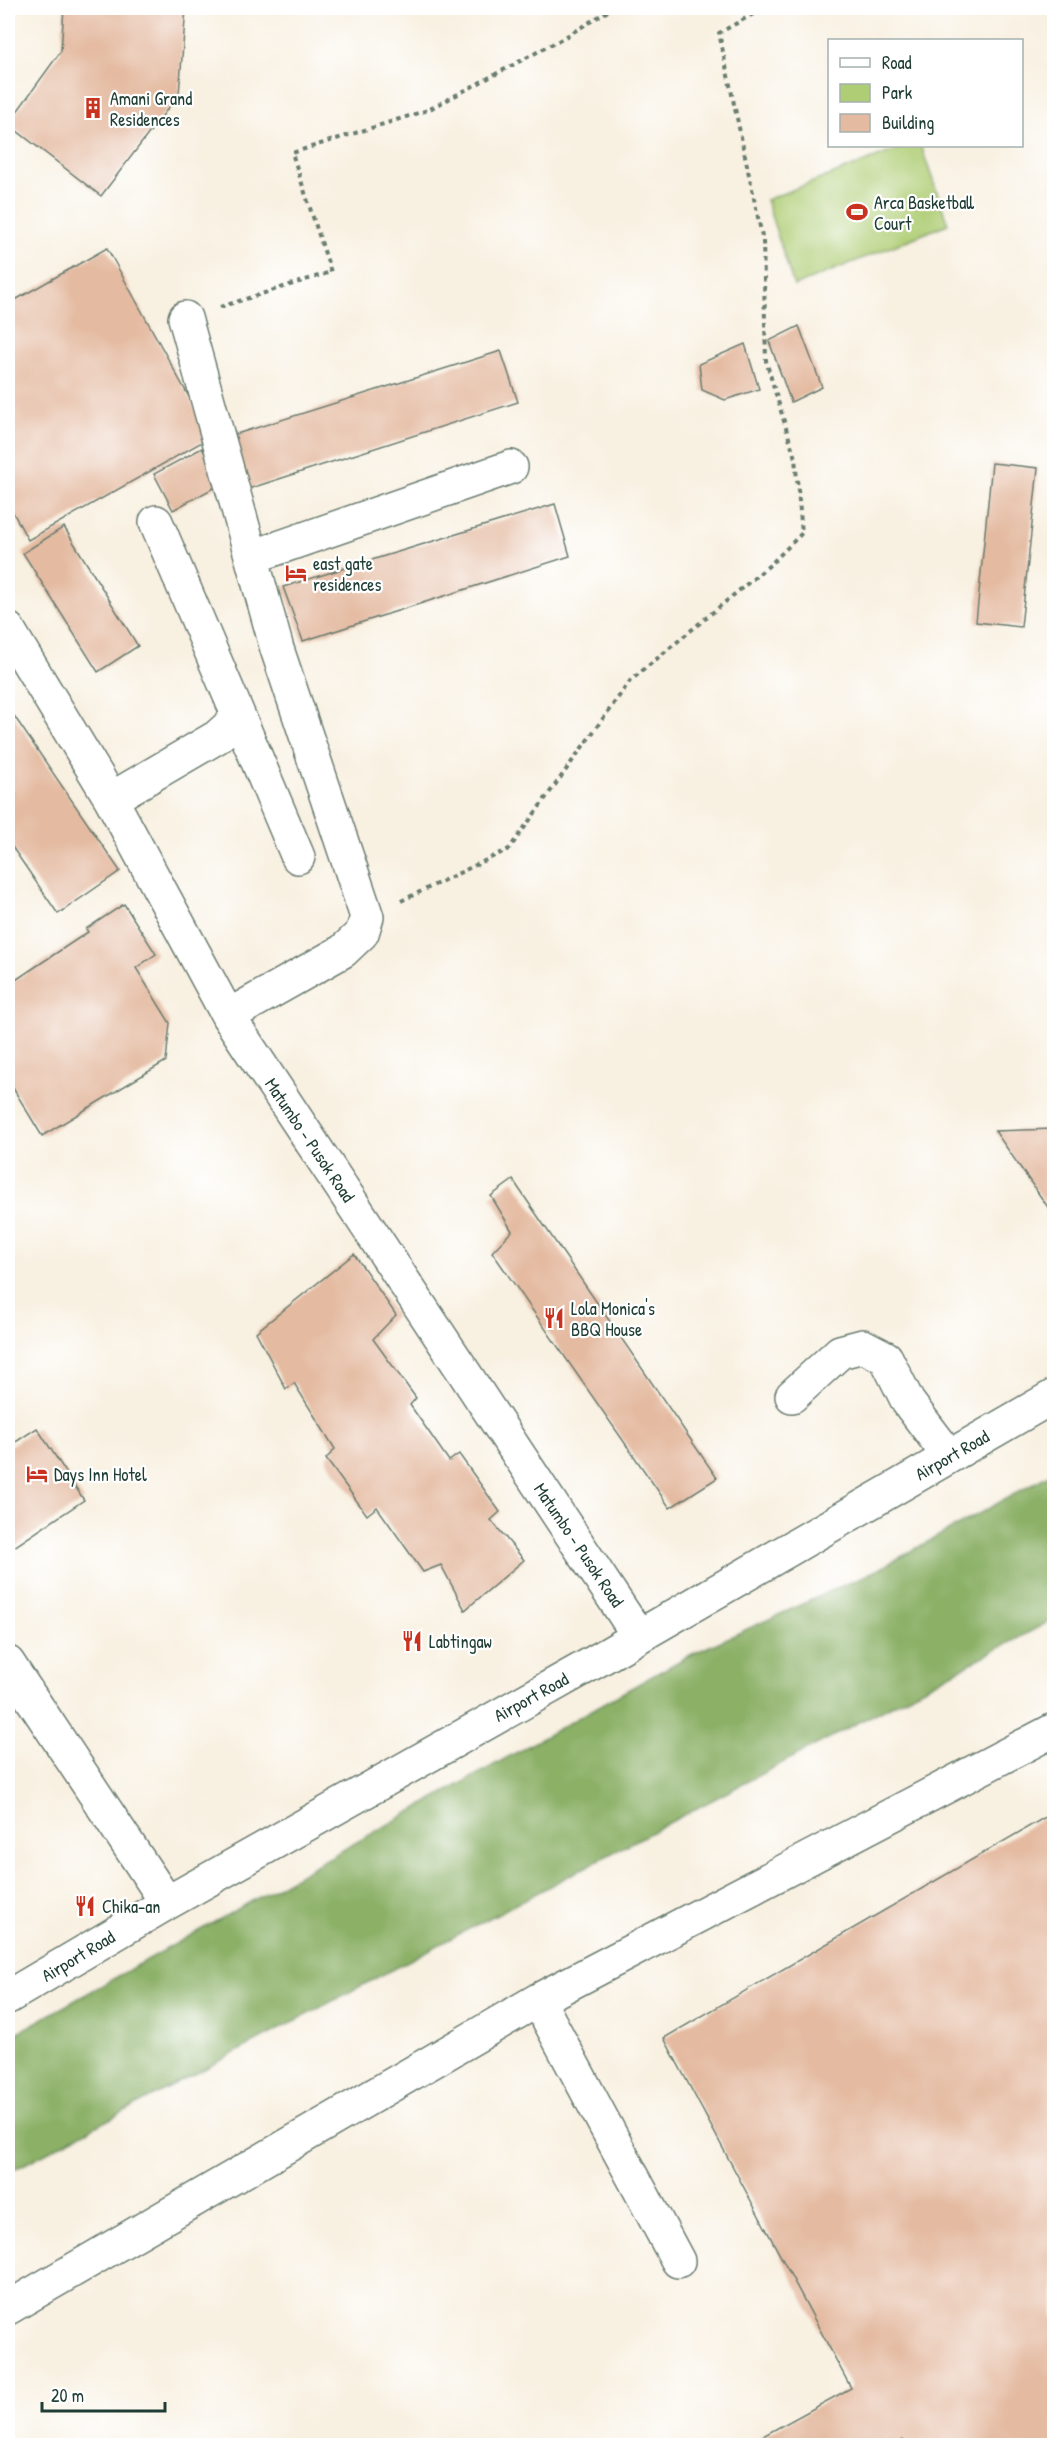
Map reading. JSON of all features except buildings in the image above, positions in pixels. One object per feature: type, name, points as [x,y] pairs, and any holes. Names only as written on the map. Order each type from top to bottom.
[{"type":"street","points":[[184,318],[277,649],[367,917],[362,933],[343,951],[228,1016]]},
{"type":"street","points":[[252,557],[511,467]]},
{"type":"street","points":[[156,522],[298,857]]},
{"type":"street","name":"Matumbo - Pusok Road","points":[[8,629],[111,799],[228,1016],[638,1635]]},
{"type":"street","points":[[111,799],[217,737],[239,717]]},
{"type":"street","points":[[792,1395],[840,1352],[863,1346],[886,1358],[908,1402],[949,1456]]},
{"type":"street","name":"Airport Road","points":[[8,1997],[167,1903],[1054,1396]]},
{"type":"street","points":[[8,1662],[167,1903]]},
{"type":"street","points":[[8,2308],[538,2000],[1054,1730]]},
{"type":"street","points":[[538,2000],[678,2261]]},
{"type":"path","points":[[184,318],[331,272],[292,153],[428,110],[560,40],[613,8]]},
{"type":"path","points":[[367,917],[509,849],[630,681],[771,564],[802,533],[795,458],[766,361],[763,241],[719,33],[764,8]]},
{"type":"green space","name":"Arca Basketball Court","points":[[903,147],[921,147],[948,224],[794,286],[766,200]]},
{"type":"green space","points":[[1054,1472],[1054,1619],[8,2173],[8,2038],[688,1656],[877,1570]]},
{"type":"place","name":"Amani Grand Residences","points":[[93,108]]},
{"type":"place","name":"Arca Basketball Court","points":[[857,212]]},
{"type":"place","name":"east gate residences","points":[[296,573]]},
{"type":"place","name":"Lola Monica's BBQ House","points":[[554,1318]]},
{"type":"place","name":"Days Inn Hotel","points":[[37,1474]]},
{"type":"place","name":"Labtingaw","points":[[412,1641]]},
{"type":"place","name":"Chika-an","points":[[85,1906]]}]
